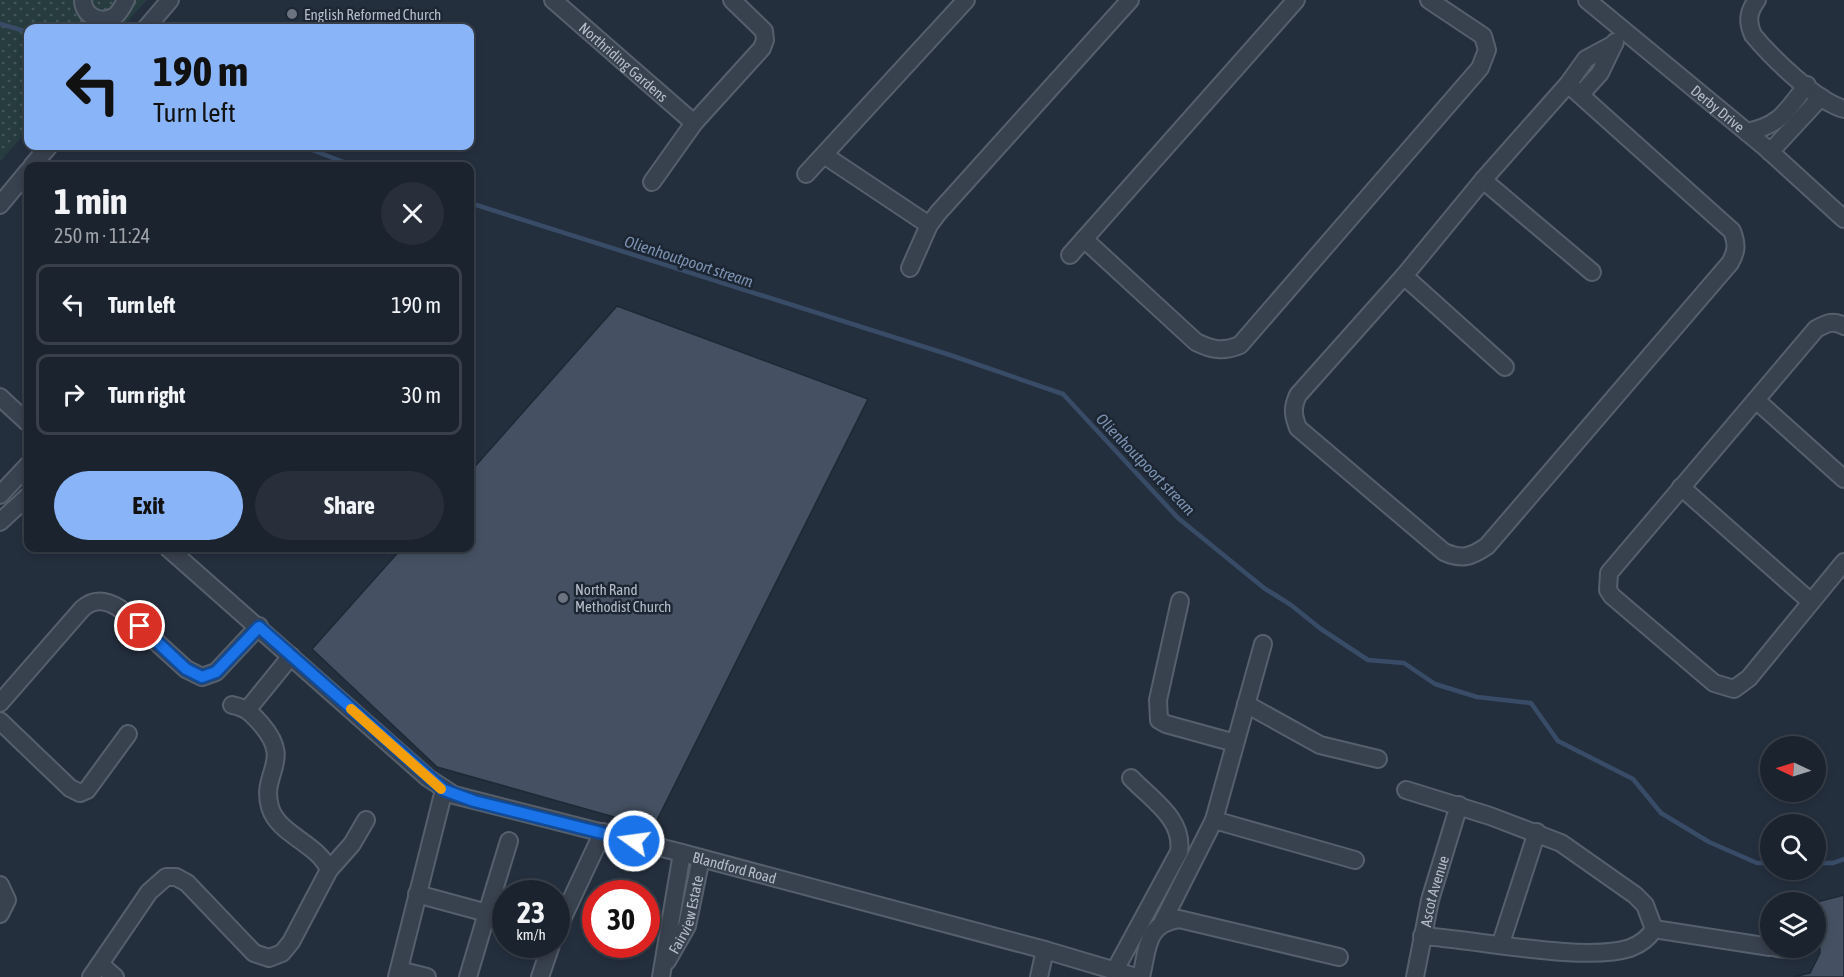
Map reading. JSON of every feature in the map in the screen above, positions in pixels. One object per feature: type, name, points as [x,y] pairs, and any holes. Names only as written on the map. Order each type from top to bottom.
[{"type":"street","points":[[83,0],[85,12],[104,19],[117,15],[126,0]]},
{"type":"street","points":[[149,24],[170,0]]},
{"type":"street","name":"Northriding Gardens","points":[[553,0],[694,123]]},
{"type":"street","points":[[652,182],[694,123],[762,48],[765,40],[764,31],[732,0]]},
{"type":"street","points":[[806,174],[966,0]]},
{"type":"street","points":[[910,268],[929,225],[1130,0]]},
{"type":"street","points":[[1070,255],[1296,0]]},
{"type":"street","points":[[1084,239],[1196,342],[1209,348],[1226,351],[1240,345],[1480,68],[1487,50],[1483,36],[1429,0]]},
{"type":"street","name":"Derby Drive","points":[[1587,0],[1747,132],[1844,219]]},
{"type":"street","points":[[1757,0],[1749,15],[1749,26],[1753,35],[1821,97],[1844,109]]},
{"type":"street","points":[[1574,89],[1732,231],[1736,242],[1735,254],[1730,263],[1487,546],[1472,556],[1458,558],[1444,552],[1299,428],[1293,416],[1298,395],[1404,276],[1483,180],[1574,89],[1586,58],[1614,44],[1625,30]]},
{"type":"street","points":[[1747,132],[1767,128],[1777,121],[1807,85]]},
{"type":"street","points":[[1770,152],[1821,97]]},
{"type":"street","points":[[35,162],[46,150]]},
{"type":"street","points":[[824,155],[929,225]]},
{"type":"street","points":[[0,205],[24,176]]},
{"type":"street","points":[[1483,180],[1592,272]]},
{"type":"street","points":[[1404,276],[1505,367]]},
{"type":"street","points":[[1844,326],[1837,322],[1827,322],[1816,329],[1609,573],[1608,590],[1612,597],[1714,683],[1734,688],[1749,678],[1844,562]]},
{"type":"street","points":[[0,398],[24,419]]},
{"type":"street","points":[[1756,400],[1844,479]]},
{"type":"street","points":[[0,495],[24,469]]},
{"type":"street","points":[[1681,487],[1811,602]]},
{"type":"street","points":[[0,522],[24,500]]},
{"type":"street","name":"Blandford Road","points":[[173,552],[444,790],[474,801],[603,832],[1138,977]]},
{"type":"street","points":[[0,703],[82,609],[93,601],[106,602],[119,608],[186,669],[202,677],[216,672],[259,627]]},
{"type":"street","points":[[1180,601],[1158,700],[1160,720],[1166,724],[1235,743]]},
{"type":"street","points":[[1138,977],[1152,934],[1163,921],[1214,820],[1263,645]]},
{"type":"street","points":[[291,656],[240,707],[272,738],[277,748],[269,790],[272,812],[318,853],[329,870]]},
{"type":"street","points":[[1246,704],[1320,745],[1378,759]]},
{"type":"street","points":[[0,721],[70,788],[80,793],[87,790],[128,734]]},
{"type":"street","points":[[1115,970],[1179,852],[1181,839],[1173,820],[1131,778]]},
{"type":"street","points":[[427,977],[398,974],[444,790]]},
{"type":"street","points":[[1406,790],[1537,832],[1583,857],[1645,905],[1654,929]]},
{"type":"street","name":"Ascot Avenue","points":[[1415,977],[1430,900],[1459,806]]},
{"type":"street","points":[[115,977],[96,970],[149,892],[162,879],[173,877],[187,883],[254,953],[266,958],[276,957],[291,942],[329,870],[352,844],[366,820]]},
{"type":"street","points":[[1214,820],[1355,860]]},
{"type":"street","points":[[570,902],[603,832]]},
{"type":"street","points":[[1501,944],[1537,832]]},
{"type":"street","points":[[468,977],[509,841]]},
{"type":"street","name":"Fairview Estate","points":[[662,972],[682,853]]},
{"type":"street","name":"Fairview Estate","points":[[662,972],[687,926],[701,858]]},
{"type":"street","points":[[0,885],[7,900],[0,914]]},
{"type":"street","points":[[417,894],[487,913]]},
{"type":"street","points":[[1163,921],[1179,919],[1339,957]]},
{"type":"street","points":[[1422,936],[1569,951],[1613,951],[1642,943],[1654,929]]},
{"type":"street","points":[[1654,929],[1760,945]]},
{"type":"street","points":[[1039,977],[1045,950]]},
{"type":"street","points":[[540,977],[547,958]]},
{"type":"green space","points":[[0,0],[147,0],[125,24],[24,24],[24,134],[0,161]]},
{"type":"building","name":"North Rand Methodist Church","points":[[617,306],[868,399],[653,828],[437,767],[312,649],[398,552],[474,552],[474,467]]},
{"type":"building","points":[[1844,895],[1844,977],[1793,977],[1810,973],[1818,958],[1826,958],[1826,900]]},
{"type":"waterway","name":"Olienhoutpoort stream","points":[[0,24],[24,31]]},
{"type":"waterway","name":"Olienhoutpoort stream","points":[[312,150],[344,162]]},
{"type":"waterway","name":"Olienhoutpoort stream","points":[[474,204],[950,355],[1063,394],[1178,518],[1264,588],[1291,605],[1321,629],[1368,660],[1404,663],[1435,684],[1477,697],[1531,703],[1558,741],[1633,779],[1661,813],[1709,842],[1760,863]]},
{"type":"waterway","name":"Olienhoutpoort stream","points":[[1826,863],[1844,859]]},
{"type":"slow traffic","points":[[351,709],[441,789]]},
{"type":"place","name":"English Reformed Church","points":[[292,14]]},
{"type":"place","name":"North Rand Methodist Church","points":[[563,598]]},
{"type":"route","points":[[140,626],[186,669],[202,677],[216,672],[224,665],[259,627],[444,790],[474,801],[634,841]]}]
